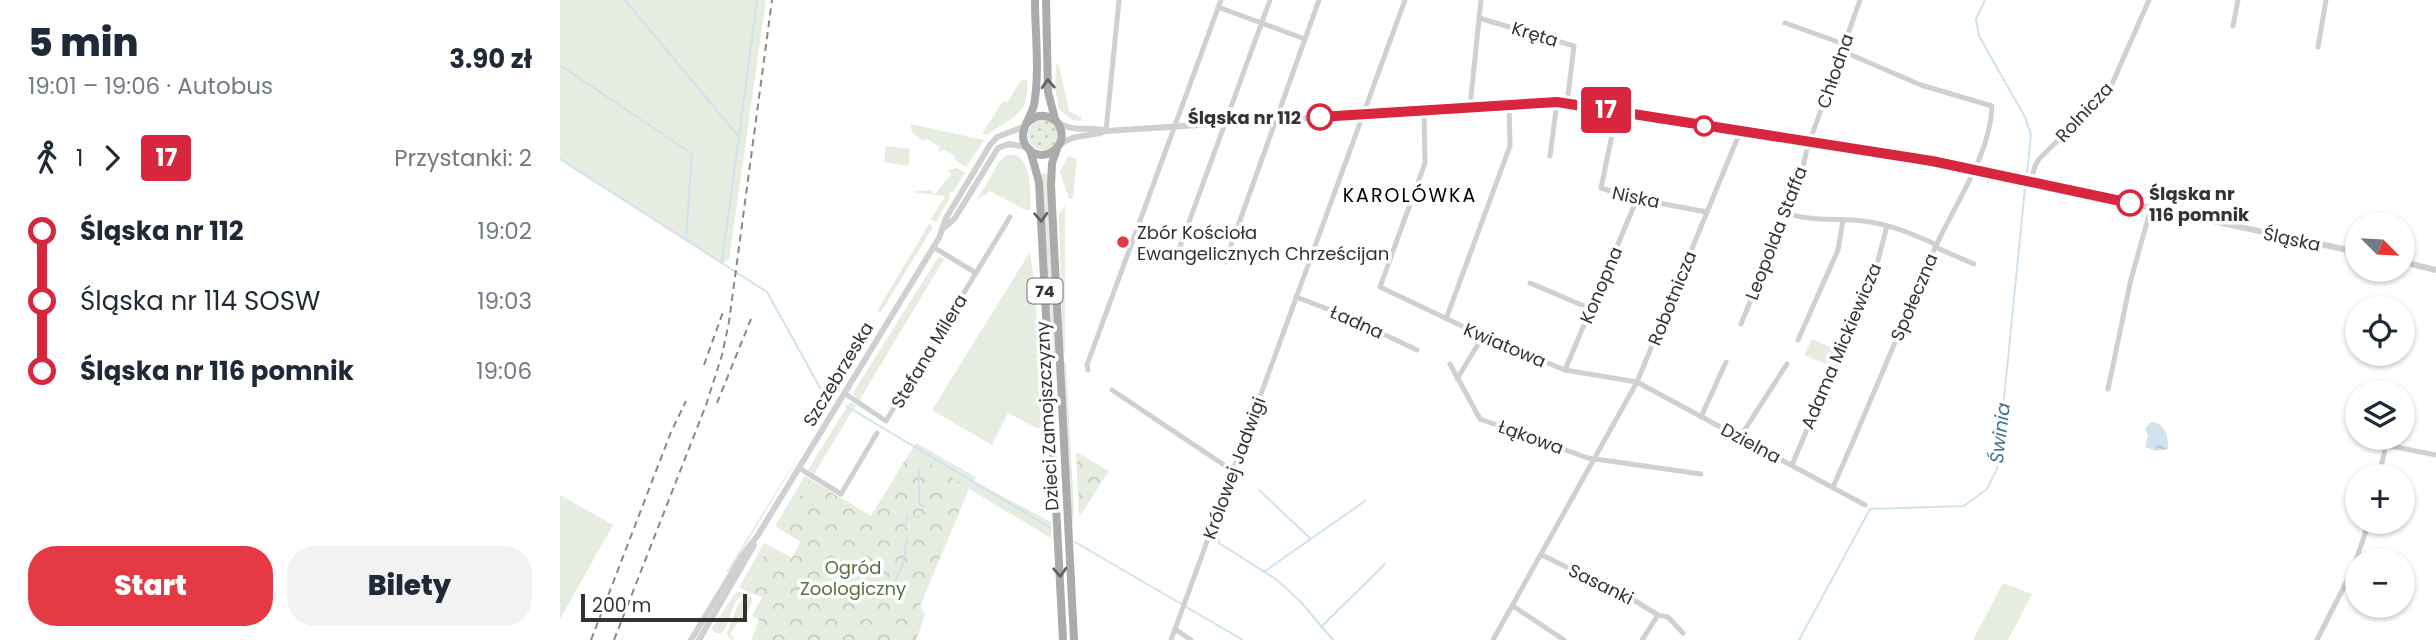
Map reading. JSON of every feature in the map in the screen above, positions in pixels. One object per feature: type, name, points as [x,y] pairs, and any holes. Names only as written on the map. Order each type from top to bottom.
[{"type":"main road","name":"74","points":[[1028,148],[1023,137],[1033,108],[1036,88],[1035,0]]},
{"type":"main road","name":"74","points":[[1046,0],[1048,92],[1051,111],[1062,133],[1058,147]]},
{"type":"main road","points":[[1026,124],[1042,116],[1057,122]]},
{"type":"main road","points":[[1028,148],[1041,155],[1050,154],[1058,147]]},
{"type":"main road","name":"Dzieci Zamojszczyzny","points":[[1058,147],[1053,156],[1050,178],[1074,640]]},
{"type":"main road","name":"Dzieci Zamojszczyzny","points":[[1028,148],[1039,182],[1063,640]]},
{"type":"street","points":[[1106,131],[1119,0]]},
{"type":"street","points":[[1178,252],[1270,0]]},
{"type":"street","points":[[1225,262],[1319,0]]},
{"type":"street","name":"Królowej Jadwigi","points":[[1171,640],[1405,0]]},
{"type":"street","points":[[1470,106],[1481,0]]},
{"type":"street","name":"Chłodna","points":[[1810,142],[1860,0]]},
{"type":"street","name":"Rolnicza","points":[[2031,181],[2039,159],[2097,103],[2112,84],[2149,0]]},
{"type":"street","points":[[2233,26],[2238,0]]},
{"type":"street","points":[[2318,47],[2326,0]]},
{"type":"street","points":[[1088,370],[1087,365],[1220,3],[1305,39]]},
{"type":"street","name":"Kręta","points":[[1479,18],[1574,46],[1567,103]]},
{"type":"street","points":[[1785,23],[1844,44]]},
{"type":"street","name":"Społeczna","points":[[1833,487],[1936,246],[1975,169],[1992,116],[1992,107],[1921,85],[1842,51]]},
{"type":"street","name":"Śląska","points":[[1058,147],[1068,139],[1095,136],[1106,131],[1557,102],[1975,169],[2345,250]]},
{"type":"street","points":[[1550,156],[1557,102]]},
{"type":"street","points":[[1446,319],[1510,146],[1509,104]]},
{"type":"street","name":"Kwiatowa","points":[[1424,110],[1426,163],[1380,286],[1446,319],[1565,370],[1637,382]]},
{"type":"street","name":"Niska","points":[[1617,111],[1600,190],[1707,212]]},
{"type":"street","name":"Śląska","points":[[1057,122],[1069,128],[1096,128],[1106,131]]},
{"type":"street","name":"Szczebrzeska","points":[[944,229],[946,218],[990,145],[997,137],[1026,124]]},
{"type":"street","name":"Robotnicza","points":[[1493,640],[1637,382],[1740,132]]},
{"type":"street","name":"Leopolda Staffa","points":[[1741,324],[1801,177],[1810,142]]},
{"type":"street","name":"Szczebrzeska","points":[[691,640],[944,229],[955,218],[995,151],[1009,144],[1028,148]]},
{"type":"street","name":"Konopna","points":[[1565,370],[1637,199]]},
{"type":"street","points":[[2108,389],[2131,279],[2151,208]]},
{"type":"street","points":[[1787,213],[1799,218],[1865,221],[1901,229],[1974,264]]},
{"type":"street","name":"Stefana Milera","points":[[844,393],[886,421],[1010,218]]},
{"type":"street","points":[[1798,340],[1838,250],[1843,220]]},
{"type":"street","name":"Adama Mickiewicza","points":[[1792,465],[1877,264],[1887,226]]},
{"type":"street","points":[[933,247],[976,273]]},
{"type":"street","points":[[2415,265],[2436,270]]},
{"type":"street","points":[[1530,283],[1591,309]]},
{"type":"street","points":[[1556,294],[1559,287]]},
{"type":"street","name":"Ładna","points":[[1296,297],[1341,314],[1417,350]]},
{"type":"street","points":[[1457,379],[1483,335]]},
{"type":"street","points":[[1701,417],[1726,362]]},
{"type":"street","points":[[1450,364],[1457,379]]},
{"type":"street","points":[[1740,437],[1787,364]]},
{"type":"street","name":"Łąkowa","points":[[1457,379],[1480,419],[1595,459]]},
{"type":"street","name":"Dzielna","points":[[1637,382],[1865,505]]},
{"type":"street","points":[[1112,390],[1233,471]]},
{"type":"street","points":[[799,468],[841,494],[877,433]]},
{"type":"street","points":[[2382,464],[2386,445],[2436,455]]},
{"type":"street","points":[[1595,459],[1701,474]]},
{"type":"street","points":[[2317,640],[2353,569],[2365,534]]},
{"type":"street","name":"Szczebrzeska","points":[[699,640],[747,559],[758,535]]},
{"type":"street","name":"Sasanki","points":[[1542,555],[1672,620],[1683,632]]},
{"type":"street","points":[[1513,606],[1564,640]]},
{"type":"street","points":[[1642,640],[1658,615]]},
{"type":"street","points":[[1175,629],[1191,640]]},
{"type":"green space","points":[[560,0],[766,0],[729,260],[722,263],[560,159]]},
{"type":"green space","points":[[1059,64],[1069,111],[1081,117],[1081,121],[1072,120],[1059,109],[1055,86],[1056,65]]},
{"type":"green space","points":[[1027,79],[1027,92],[1022,109],[988,135],[982,134],[1002,102],[1008,102],[1020,81]]},
{"type":"green space","points":[[1043,120],[1054,124],[1058,135],[1054,146],[1043,150],[1032,146],[1028,135],[1032,124]]},
{"type":"green space","points":[[911,124],[984,140],[966,167],[955,160],[955,156],[943,149],[941,152],[938,150],[940,147],[926,138],[924,141],[916,136],[911,130]]},
{"type":"green space","points":[[886,146],[910,149],[909,166],[884,162]]},
{"type":"green space","points":[[1007,155],[1016,155],[1028,171],[1031,210],[1025,210],[990,191],[977,200],[999,162]]},
{"type":"green space","points":[[1068,156],[1077,159],[1073,199],[1069,199],[1060,172]]},
{"type":"green space","points":[[957,168],[965,173],[953,192],[951,191],[936,222],[931,219],[945,196],[913,192],[931,190],[935,194],[951,174],[948,170]]},
{"type":"green space","points":[[1041,174],[1048,174],[1056,355],[1052,355]]},
{"type":"green space","points":[[1065,205],[1065,353],[1063,355],[1059,214]]},
{"type":"green space","points":[[929,224],[933,227],[881,312],[877,311]]},
{"type":"green space","points":[[1030,252],[1035,288],[1043,428],[1036,428],[1008,413],[992,445],[932,410]]},
{"type":"green space","points":[[939,256],[944,259],[859,401],[853,393]]},
{"type":"green space","points":[[877,317],[844,379],[837,377],[868,324],[871,325]]},
{"type":"green space","points":[[1812,339],[1837,350],[1830,366],[1804,355]]},
{"type":"green space","points":[[1063,361],[1066,362],[1074,510],[1072,529]]},
{"type":"green space","points":[[850,402],[856,405],[814,474],[808,470]]},
{"type":"green space","points":[[812,434],[730,571],[726,572]]},
{"type":"green space","points":[[916,443],[976,477],[974,481],[1051,522],[1051,538],[969,489],[920,606],[925,614],[916,640],[870,640],[867,527],[792,559],[801,542],[775,526],[805,476],[871,516]]},
{"type":"green space","name":"Ogród Zoologiczny","points":[[910,452],[969,488],[920,606],[925,614],[916,640],[751,640],[759,620],[752,616],[762,597],[744,589],[770,546],[792,558],[801,542],[780,529],[810,480],[871,517]]},
{"type":"green space","points":[[1076,452],[1109,471],[1079,514]]},
{"type":"green space","points":[[560,495],[613,525],[560,619]]},
{"type":"green space","points":[[764,543],[770,546],[744,588],[762,598],[739,588]]},
{"type":"green space","points":[[2003,583],[2032,594],[2008,640],[1973,640]]},
{"type":"green space","points":[[737,591],[743,594],[722,633],[715,633],[711,629]]},
{"type":"green space","points":[[748,595],[753,598],[744,621],[738,622],[730,634],[735,639],[733,640],[727,633],[738,604]]},
{"type":"water","points":[[2151,422],[2160,425],[2165,431],[2168,449],[2156,451],[2145,447],[2148,436],[2145,429]]},
{"type":"waterway","points":[[625,0],[739,137],[722,261]]},
{"type":"waterway","points":[[739,136],[757,0]]},
{"type":"waterway","name":"Świnia","points":[[1985,0],[1976,19],[1979,36],[2025,117],[2031,135],[2027,173]]},
{"type":"waterway","points":[[560,65],[692,154],[686,239]]},
{"type":"waterway","points":[[560,159],[767,292],[823,393],[832,398]]},
{"type":"waterway","name":"Świnia","points":[[1799,640],[1870,509],[1964,506],[1987,489],[1997,469],[2025,188]]},
{"type":"waterway","points":[[846,406],[1051,528]]},
{"type":"waterway","points":[[919,470],[919,504],[924,507]]},
{"type":"waterway","points":[[1234,488],[1217,531],[1219,543],[1277,580],[1300,601],[1333,640]]},
{"type":"waterway","points":[[1259,490],[1311,539]]},
{"type":"waterway","points":[[1265,571],[1365,501]]},
{"type":"waterway","points":[[913,516],[919,517]]},
{"type":"waterway","points":[[905,529],[907,517]]},
{"type":"waterway","points":[[897,587],[896,579],[903,564],[907,540]]},
{"type":"waterway","points":[[1075,542],[1243,640]]},
{"type":"waterway","points":[[1321,627],[1385,564]]},
{"type":"railway","points":[[614,640],[706,405],[722,355],[729,322],[772,0]]},
{"type":"railway","points":[[704,365],[723,312]]},
{"type":"railway","points":[[717,403],[751,319]]},
{"type":"railway","points":[[591,640],[671,432],[686,401]]},
{"type":"bus line","name":"17","points":[[1320,117],[1557,102],[1932,161],[2130,203]]},
{"type":"place","name":"Śląska nr 112","points":[[1320,117]]},
{"type":"place","name":"Śląska nr 116 pomnik","points":[[2130,203]]},
{"type":"place","name":"Zbór Kościoła Ewangelicznych Chrześcijan","points":[[1123,242]]},
{"type":"district","name":"KAROLÓWKA","points":[[1410,195]]}]
